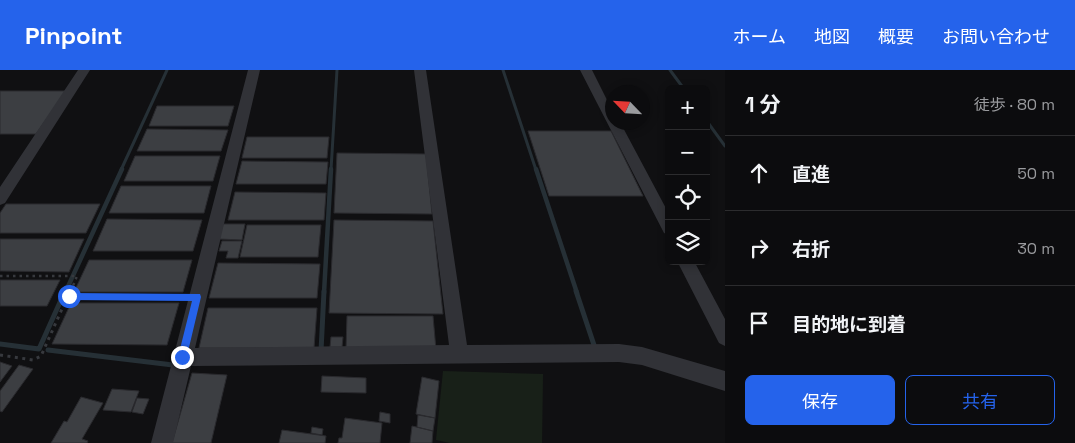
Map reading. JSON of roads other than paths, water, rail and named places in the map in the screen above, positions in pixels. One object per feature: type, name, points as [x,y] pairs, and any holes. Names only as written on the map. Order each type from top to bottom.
[{"type":"street","points":[[0,198],[84,70]]},
{"type":"street","points":[[162,443],[254,70]]},
{"type":"street","points":[[420,70],[459,354]]},
{"type":"street","points":[[586,70],[605,107]]},
{"type":"street","points":[[617,130],[665,221]]},
{"type":"street","points":[[687,265],[725,337]]},
{"type":"street","points":[[182,357],[627,354],[642,356],[725,381]]},
{"type":"waterway","points":[[121,170],[167,70]]},
{"type":"waterway","points":[[331,170],[337,70]]},
{"type":"waterway","points":[[503,70],[536,170]]},
{"type":"waterway","points":[[670,70],[681,85]]},
{"type":"waterway","points":[[710,125],[725,146]]},
{"type":"waterway","points":[[65,293],[122,169]]},
{"type":"waterway","points":[[324,293],[331,169]]},
{"type":"waterway","points":[[536,169],[577,293]]},
{"type":"waterway","points":[[0,344],[39,349],[65,291]]},
{"type":"waterway","points":[[321,351],[324,291]]},
{"type":"waterway","points":[[576,291],[594,345]]},
{"type":"waterway","points":[[48,350],[173,365]]}]
